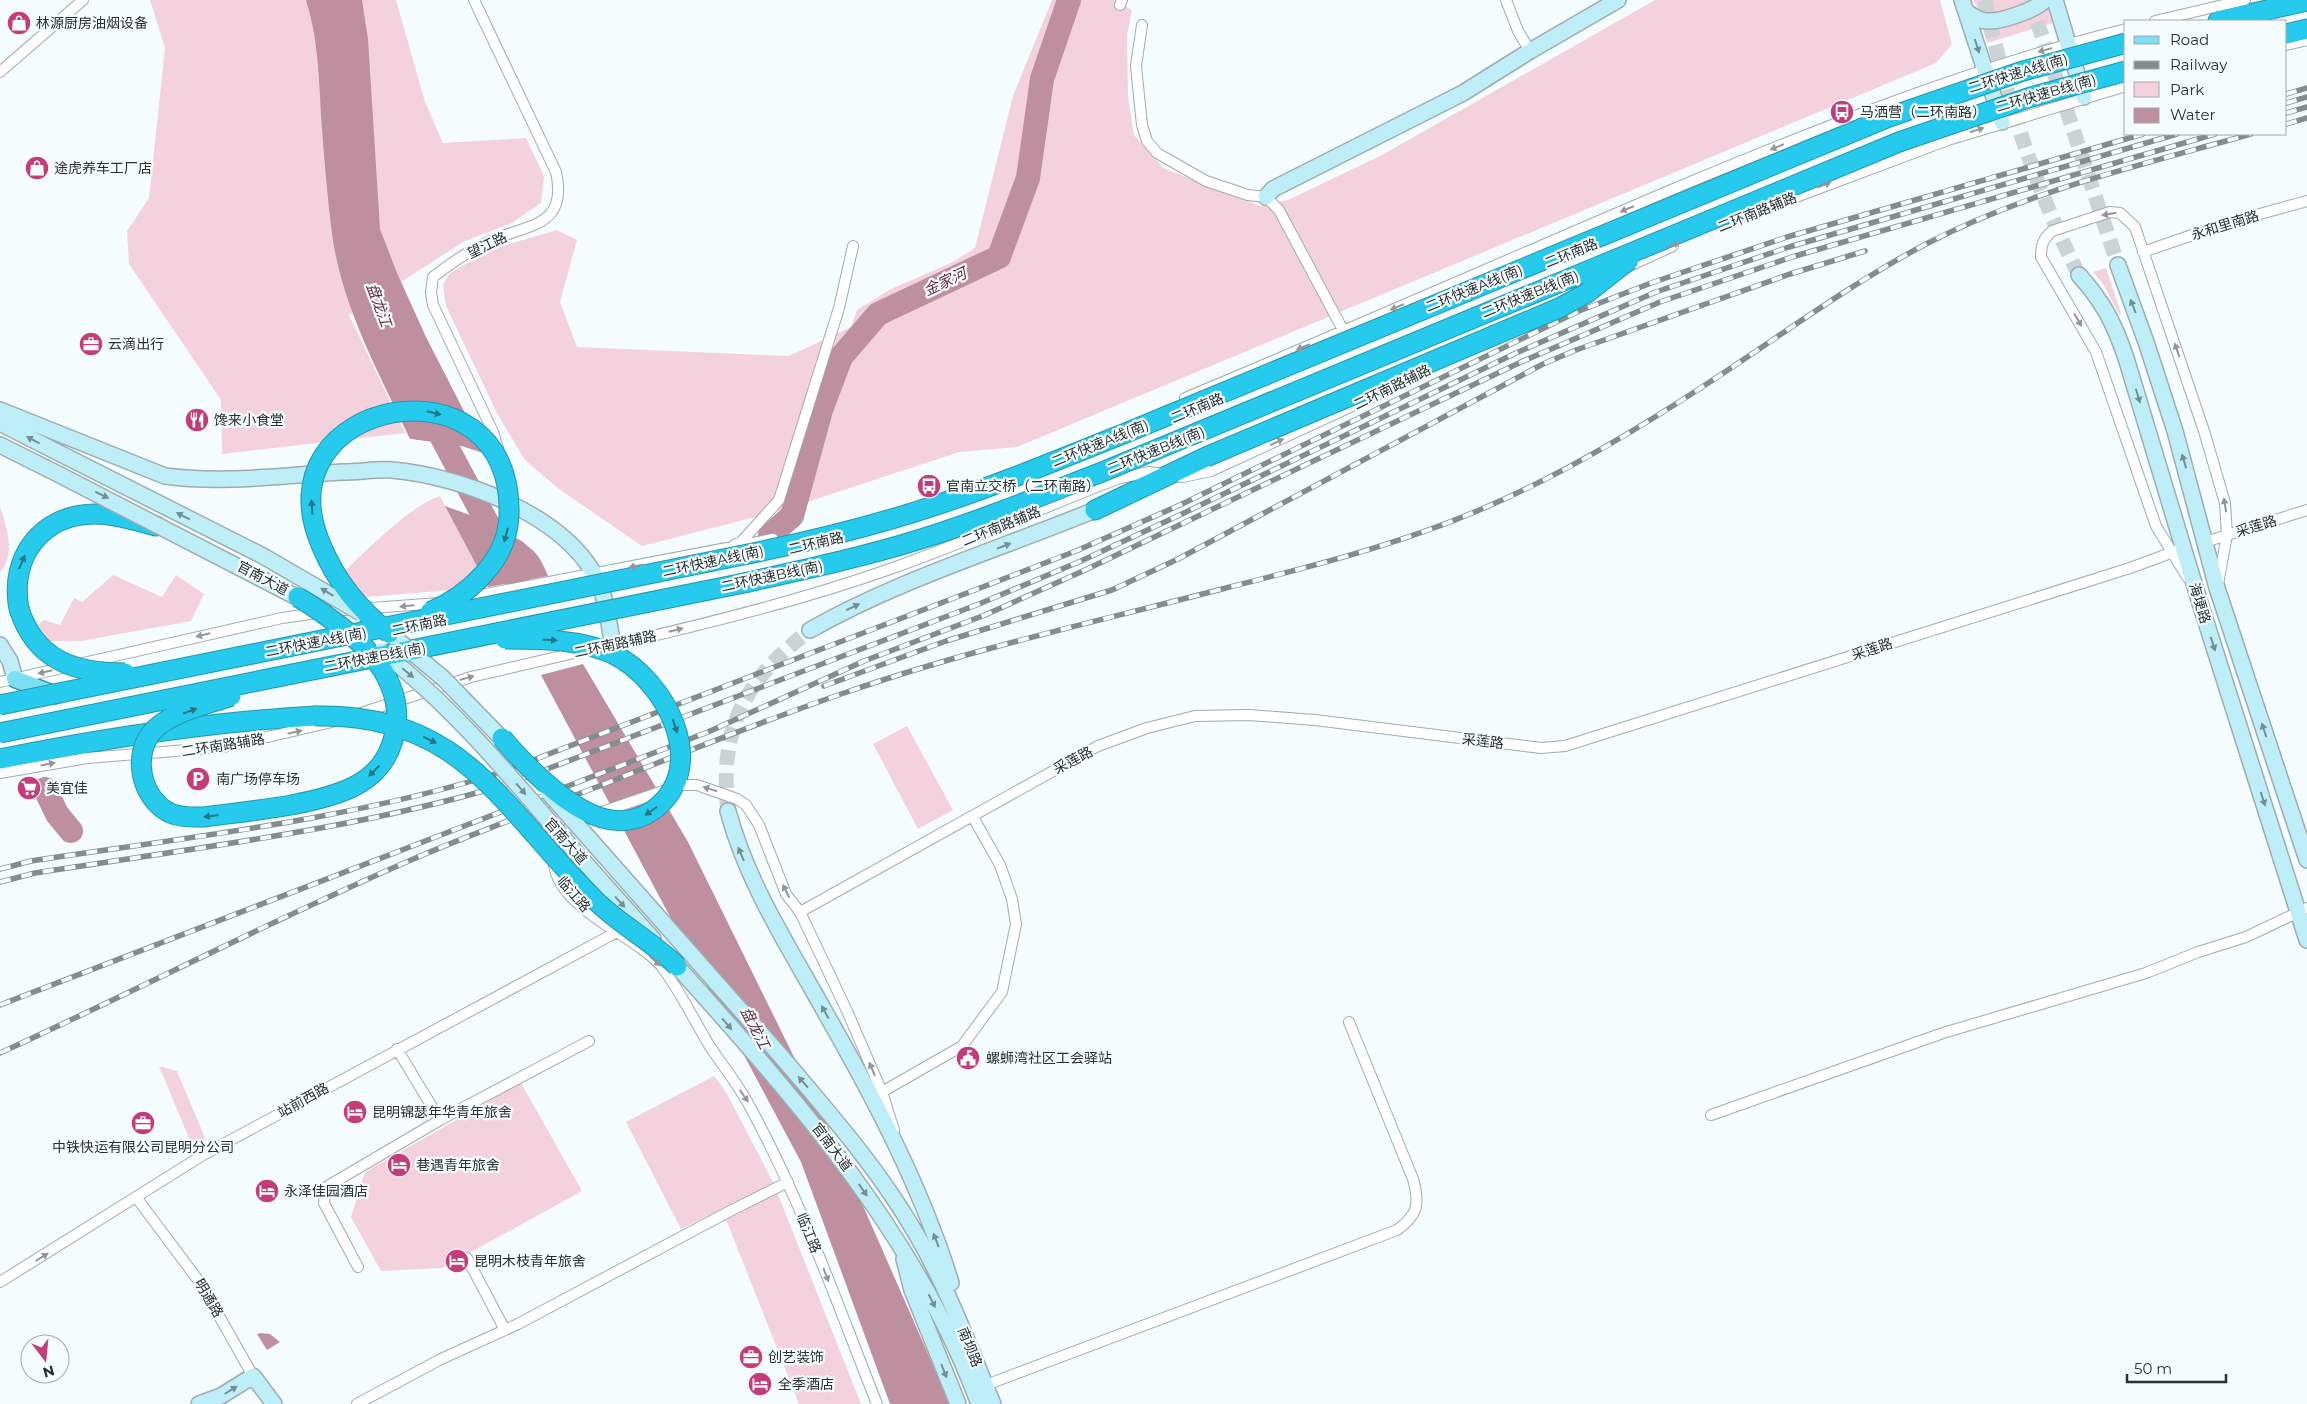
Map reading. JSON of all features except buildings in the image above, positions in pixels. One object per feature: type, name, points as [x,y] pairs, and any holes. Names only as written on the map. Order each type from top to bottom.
[{"type":"highway","points":[[2222,20],[2307,1]]},
{"type":"highway","points":[[2287,32],[2307,27]]},
{"type":"highway","name":"二环快速A线(南)","points":[[0,705],[787,546],[866,527],[1019,476],[1882,119],[2008,75],[2124,44]]},
{"type":"highway","name":"二环快速B线(南)","points":[[0,731],[339,664],[410,647],[784,574],[881,550],[956,527],[1115,466],[1914,136],[2031,96],[2124,70]]},
{"type":"highway","points":[[1095,510],[1206,457],[1567,304],[1587,293],[1644,250],[1678,233]]},
{"type":"highway","points":[[372,630],[381,628],[390,626],[399,624],[417,618],[456,598],[484,574],[503,544],[509,519],[510,504],[504,470],[485,441],[472,429],[440,413],[402,410],[383,414],[363,422],[345,433],[321,460],[312,491],[314,525],[327,559],[365,612],[375,622],[381,626],[388,632],[395,638],[410,647],[507,639],[569,642],[614,655],[637,670],[664,701],[676,727],[680,762],[675,782],[660,804],[641,817],[618,821],[601,818],[576,805],[529,766],[502,738]]},
{"type":"highway","points":[[206,548],[179,535],[148,524],[112,516],[82,515],[56,524],[35,539],[21,561],[16,585],[19,609],[28,631],[42,649],[67,665],[84,670],[129,674],[163,671],[208,663]]},
{"type":"highway","points":[[298,597],[332,619],[356,638],[385,673],[393,693],[397,722],[395,736],[384,760],[366,779],[340,792],[259,809],[204,817],[185,817],[169,812],[151,796],[142,771],[142,753],[147,739],[159,726],[177,716],[232,696],[339,664]]},
{"type":"highway","points":[[0,759],[88,741],[217,724],[332,716],[365,718],[414,732],[442,746],[473,768],[596,901],[658,948],[677,966]]},
{"type":"highway","points":[[0,759],[26,768]]},
{"type":"main road","points":[[1266,197],[1273,189],[1463,93],[1530,51],[1618,0]]},
{"type":"main road","points":[[1964,6],[1985,21],[1995,21],[2037,8],[2045,0]]},
{"type":"main road","points":[[2055,0],[2084,97]]},
{"type":"main road","points":[[2241,20],[2307,5]]},
{"type":"main road","points":[[1964,6],[2002,122]]},
{"type":"main road","name":"二环南路","points":[[0,709],[598,581],[771,554],[850,535],[916,516],[984,493],[1171,419],[1848,138],[1990,86],[2124,48]]},
{"type":"main road","name":"二环南路","points":[[0,731],[820,562],[897,542],[990,511],[1186,434],[1856,155],[1996,104],[2079,79],[2124,69]]},
{"type":"main road","name":"海埂路","points":[[2118,265],[2146,342],[2169,414],[2218,588],[2307,860]]},
{"type":"main road","name":"海埂路","points":[[2079,274],[2100,298],[2114,325],[2178,550],[2197,593],[2303,910],[2307,940]]},
{"type":"main road","points":[[0,410],[165,476],[191,480],[225,480],[392,470],[440,480],[490,494],[534,516],[562,537],[598,581],[613,645]]},
{"type":"main road","name":"官南大道","points":[[0,423],[286,568],[348,604],[410,647],[460,694],[502,738],[826,1108],[883,1182],[915,1231],[945,1290]]},
{"type":"main road","name":"官南大道","points":[[0,444],[206,548],[298,597],[370,643],[447,708],[488,751],[820,1131],[900,1243],[984,1403]]},
{"type":"main road","points":[[810,630],[840,613],[915,580],[1095,510]]},
{"type":"main road","points":[[0,646],[10,661],[8,681],[61,697]]},
{"type":"main road","points":[[732,805],[736,842],[750,874],[849,1056],[904,1164],[939,1247],[986,1385]]},
{"type":"main road","points":[[900,1243],[912,1290],[958,1404]]},
{"type":"main road","name":"南坝路","points":[[945,1290],[986,1385],[984,1403]]},
{"type":"main road","points":[[200,1404],[221,1396],[254,1376]]},
{"type":"main road","name":"明通路","points":[[254,1376],[274,1404]]},
{"type":"street","points":[[0,72],[83,0]]},
{"type":"street","name":"望江路","points":[[474,0],[556,172],[560,191],[553,212],[537,224],[492,240],[433,277],[431,292],[433,305],[493,432],[502,460],[504,480],[510,503]]},
{"type":"street","points":[[1506,0],[1518,31],[1530,51]]},
{"type":"street","points":[[2159,20],[2245,0]]},
{"type":"street","points":[[1142,25],[1136,66],[1142,125],[1147,140],[1157,153],[1206,181],[1248,195],[1266,197],[1279,210],[1343,330]]},
{"type":"street","points":[[8,681],[282,618],[331,611],[428,604],[598,581],[726,548],[842,524],[961,488],[1099,435],[1784,144],[1984,68],[2068,43],[2124,29]]},
{"type":"street","points":[[2287,45],[2307,40]]},
{"type":"street","name":"二环南路辅路","points":[[0,774],[87,758],[196,750],[259,740],[344,719],[470,677],[718,620],[865,578],[942,550],[1120,478],[1149,472],[1195,475],[1232,462],[1444,362],[1622,269],[1675,244],[1831,182],[2002,122],[2124,87]]},
{"type":"street","name":"永和里南路","points":[[2143,252],[2227,223],[2307,201]]},
{"type":"street","points":[[2178,550],[2156,526],[2096,352],[2041,257],[2041,246],[2045,237],[2052,231],[2110,212],[2120,213],[2129,219],[2135,227],[2210,449],[2225,503],[2227,535],[2218,588]]},
{"type":"street","points":[[726,548],[741,542],[779,500],[839,308],[853,246]]},
{"type":"street","name":"采莲路","points":[[2205,542],[2307,510]]},
{"type":"street","name":"采莲路","points":[[800,912],[1098,746],[1146,728],[1195,716],[1249,715],[1315,720],[1541,748],[1565,746],[2130,568],[2178,550]]},
{"type":"street","name":"临江路","points":[[732,805],[687,784],[605,810],[569,827],[562,833],[555,844],[554,867],[560,883],[583,908],[615,933],[658,962],[718,1059],[748,1103],[788,1182],[877,1404]]},
{"type":"street","points":[[732,805],[746,805],[759,826],[786,894],[800,912],[847,1011],[882,1092],[904,1164]]},
{"type":"street","points":[[882,1092],[962,1046],[1002,992],[1016,924],[1012,899],[1000,865],[973,817]]},
{"type":"street","points":[[1711,1115],[1943,1033],[2146,973],[2198,952],[2246,937],[2303,910]]},
{"type":"street","name":"站前西路","points":[[0,1282],[203,1155],[615,933]]},
{"type":"street","points":[[986,1385],[1397,1230],[1408,1222],[1414,1215],[1417,1205],[1413,1179],[1349,1022]]},
{"type":"street","points":[[358,1267],[324,1203],[326,1187],[440,1120],[588,1041]]},
{"type":"street","points":[[398,1049],[440,1120]]},
{"type":"street","points":[[357,1404],[441,1359],[504,1330],[788,1182]]},
{"type":"street","name":"明通路","points":[[136,1197],[201,1284],[254,1376]]},
{"type":"street","points":[[467,1258],[504,1330]]},
{"type":"green space","points":[[150,0],[396,0],[425,102],[443,143],[526,138],[544,176],[541,203],[512,223],[465,241],[349,315],[405,433],[222,454],[221,400],[129,264],[127,231],[149,198],[165,48]]},
{"type":"green space","points":[[1052,0],[1114,0],[1132,10],[1127,35],[1128,97],[1134,135],[1163,168],[1260,206],[1288,200],[1382,155],[1655,0],[1940,0],[1952,44],[1936,63],[1017,447],[959,452],[783,510],[642,546],[559,489],[525,460],[498,415],[446,306],[443,285],[450,273],[492,249],[557,230],[577,240],[560,302],[577,347],[789,356],[851,327],[857,310],[889,290],[953,262],[975,248],[1013,96]]},
{"type":"green space","points":[[1973,0],[2037,0],[1989,15],[1979,10]]},
{"type":"green space","points":[[2050,4],[2056,22],[1987,43],[1982,26]]},
{"type":"green space","points":[[2106,268],[2121,313],[2119,314],[2103,284],[2093,272]]},
{"type":"green space","points":[[440,496],[488,587],[366,597],[331,597],[337,592],[330,585],[368,549],[398,522],[427,502]]},
{"type":"green space","points":[[0,507],[9,541],[9,549],[5,565],[0,572]]},
{"type":"green space","points":[[113,575],[162,597],[176,575],[204,594],[191,621],[81,641],[49,641],[38,625],[44,620],[60,625],[74,598],[82,602]]},
{"type":"green space","points":[[907,726],[953,810],[918,829],[873,744]]},
{"type":"green space","points":[[159,1066],[177,1071],[205,1138],[191,1143]]},
{"type":"green space","points":[[714,1076],[726,1092],[773,1182],[861,1404],[799,1404],[722,1209],[681,1229],[626,1122]]},
{"type":"green space","points":[[521,1083],[582,1191],[442,1268],[381,1271],[351,1217],[365,1172]]},
{"type":"water","points":[[306,0],[362,0],[368,39],[380,229],[397,273],[426,337],[486,454],[461,446],[410,439],[374,364],[353,314],[344,288],[332,234],[324,161],[317,58]]},
{"type":"water","points":[[445,506],[495,525],[519,539],[537,555],[548,576],[488,587]]},
{"type":"water","points":[[583,664],[688,842],[828,1126],[950,1404],[890,1404],[801,1162],[541,675]]},
{"type":"water","points":[[257,1334],[270,1334],[280,1342],[267,1350]]},
{"type":"pier","points":[[410,439],[461,446],[486,454],[485,456],[460,449],[411,442]]},
{"type":"pier","points":[[444,504],[497,524],[524,540],[537,554],[523,542],[496,526]]},
{"type":"waterway","name":"金家河","points":[[770,535],[792,516],[821,410],[841,357],[878,314],[999,257],[1028,178],[1042,79],[1069,0]]},
{"type":"waterway","name":"盘龙江","points":[[430,415],[518,581]]},
{"type":"waterway","points":[[45,789],[57,814],[71,831]]},
{"type":"tunnel","points":[[1985,0],[2002,71],[2023,140],[2049,209],[2079,275]]},
{"type":"tunnel","points":[[2030,0],[2118,265]]},
{"type":"tunnel","points":[[728,811],[726,781],[728,754],[733,730],[741,708],[768,668],[810,630]]},
{"type":"railway","points":[[2287,94],[2307,88]]},
{"type":"railway","points":[[2287,103],[2307,97]]},
{"type":"railway","points":[[2287,113],[2307,107]]},
{"type":"railway","points":[[2287,124],[2307,118]]},
{"type":"railway","points":[[0,869],[31,861],[269,826],[328,815],[445,789],[502,772],[1076,551],[1180,505],[1579,311],[1651,283],[1787,237],[2140,135]]},
{"type":"railway","points":[[0,882],[35,873],[333,826],[450,800],[508,784],[979,604],[1081,561],[1516,353],[1656,292],[1789,247],[2174,135]]},
{"type":"railway","points":[[0,1005],[708,732],[864,661],[985,615],[1083,571],[1521,362],[1660,302],[1792,257],[2212,135]]},
{"type":"railway","points":[[0,1053],[411,860],[783,715],[941,662],[1035,636],[1324,563],[1421,533],[1453,521],[1512,496],[1620,438],[1699,389],[1896,260],[1965,225],[2045,194],[2127,168],[2247,135]]},
{"type":"railway","points":[[824,686],[946,641],[1112,590],[1178,559],[1543,364],[1576,350],[1790,274],[1865,251]]},
{"type":"place","name":"林源厨房油烟设备","points":[[19,23]]},
{"type":"place","name":"马洒营（二环南路）","points":[[1842,112]]},
{"type":"place","name":"途虎养车工厂店","points":[[37,168]]},
{"type":"place","name":"云滴出行","points":[[91,344]]},
{"type":"place","name":"馋来小食堂","points":[[197,420]]},
{"type":"place","name":"官南立交桥（二环南路）","points":[[929,486]]},
{"type":"place","name":"南广场停车场","points":[[198,779]]},
{"type":"place","name":"美宜佳","points":[[29,788]]},
{"type":"place","name":"螺蛳湾社区工会驿站","points":[[968,1058]]},
{"type":"place","name":"昆明锦瑟年华青年旅舍","points":[[355,1112]]},
{"type":"place","name":"中铁快运有限公司昆明分公司","points":[[143,1123]]},
{"type":"place","name":"巷遇青年旅舍","points":[[399,1165]]},
{"type":"place","name":"永泽佳园酒店","points":[[267,1191]]},
{"type":"place","name":"昆明木枝青年旅舍","points":[[457,1261]]},
{"type":"place","name":"创艺装饰","points":[[751,1357]]},
{"type":"place","name":"全季酒店","points":[[760,1384]]}]
